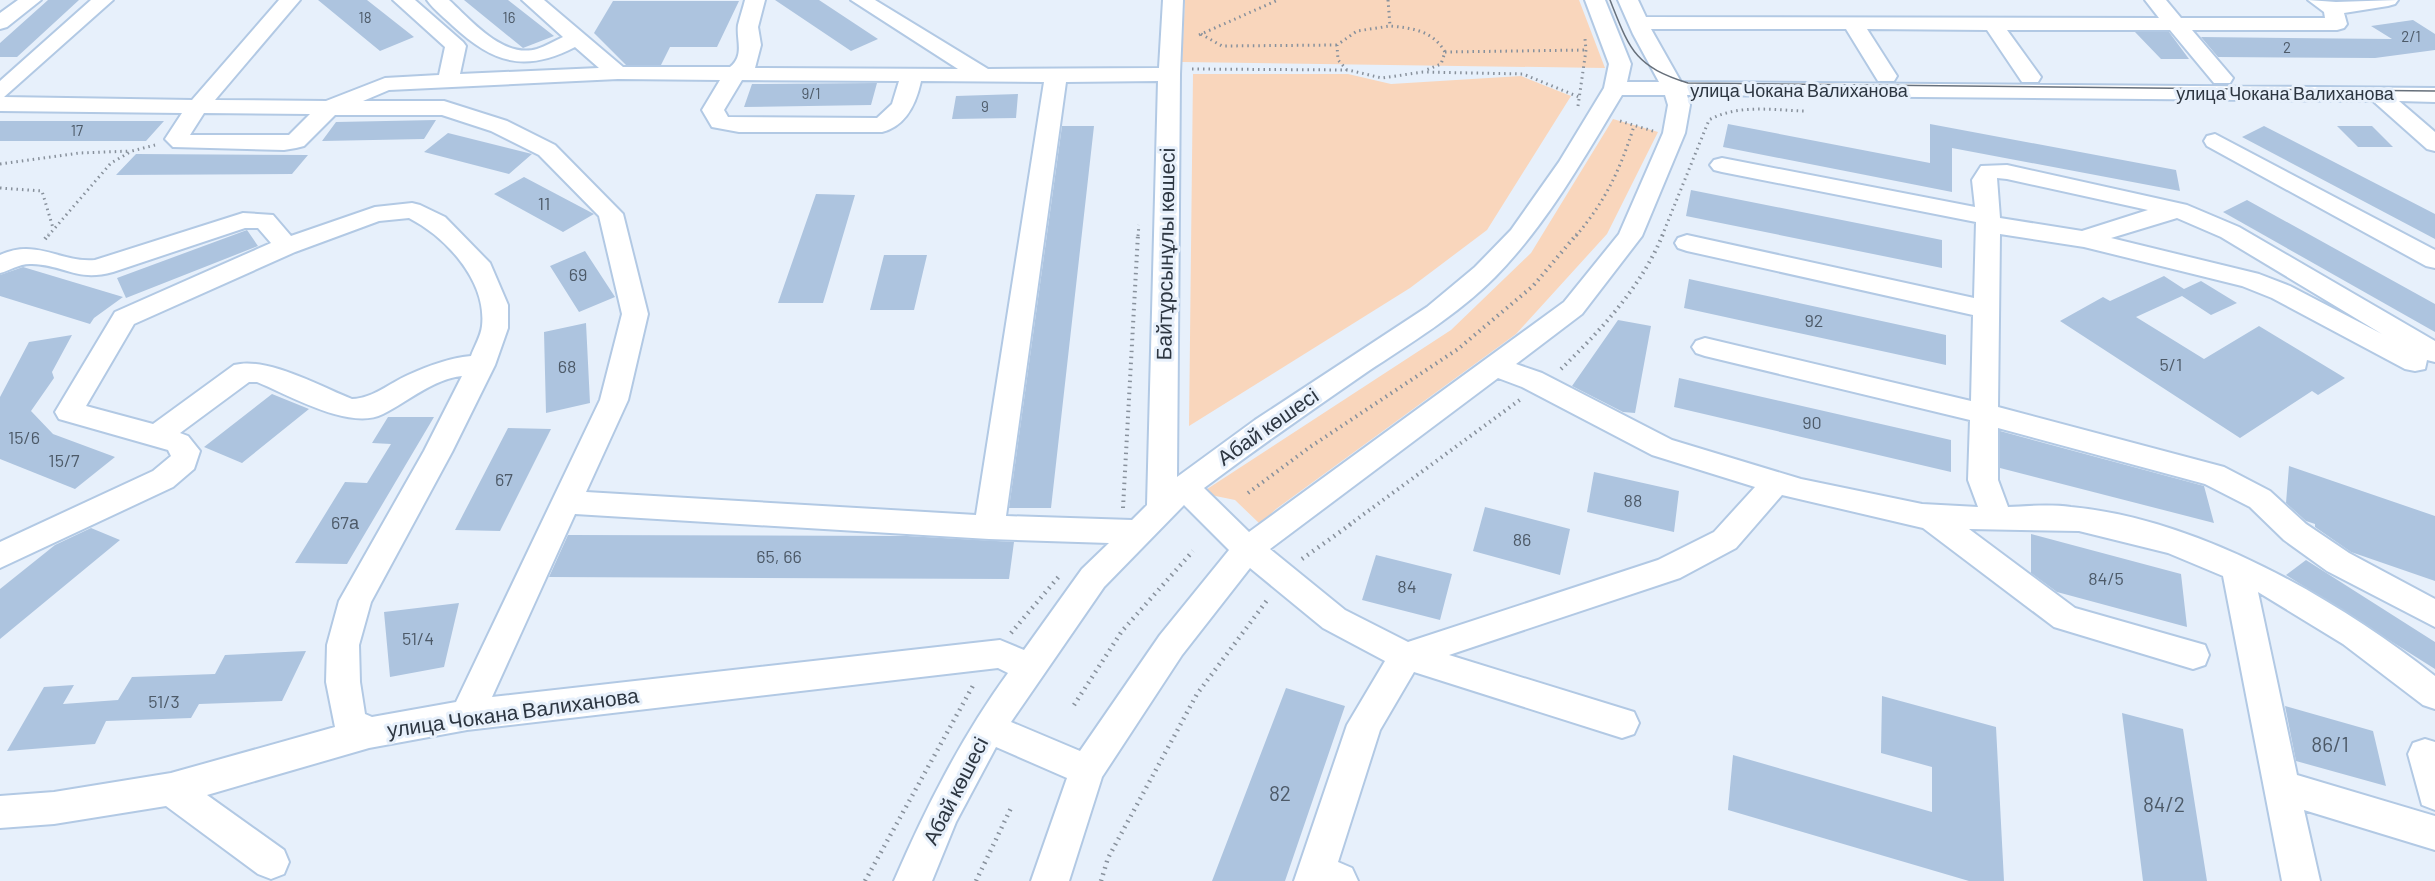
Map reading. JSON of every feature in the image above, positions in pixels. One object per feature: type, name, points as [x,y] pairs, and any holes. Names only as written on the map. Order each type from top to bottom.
[{"type":"street","points":[[0,23],[31,0]]},
{"type":"street","points":[[0,92],[103,0]]},
{"type":"street","points":[[290,0],[198,106],[176,139],[181,142],[296,141],[329,108],[385,84],[618,73],[1056,76],[1178,72]]},
{"type":"street","points":[[403,0],[456,46],[448,80]]},
{"type":"street","points":[[437,0],[501,52],[518,57],[536,56],[576,38]]},
{"type":"street","points":[[532,0],[618,73]]},
{"type":"street","points":[[755,0],[748,27],[751,45],[745,66],[734,75],[713,110],[720,122],[772,126],[882,125],[897,116],[907,100],[911,75]]},
{"type":"street","points":[[861,0],[984,76]]},
{"type":"street","name":"Байтұрсынұлы көшесі","points":[[1162,509],[1173,482],[1178,72],[1170,48],[1173,0]]},
{"type":"street","name":"Абай көшесі","points":[[1173,482],[1265,427],[1436,313],[1484,273],[1520,235],[1589,106],[1615,88],[1620,64],[1595,0]]},
{"type":"street","points":[[2155,0],[2173,24],[2222,78]]},
{"type":"street","points":[[1632,10],[1853,24],[2337,24],[2325,4],[2388,0]]},
{"type":"street","points":[[1632,10],[1723,6]]},
{"type":"street","points":[[1050,881],[1087,770],[1171,645],[1248,549],[1573,308],[1630,236],[1673,134],[1679,105],[1676,91],[1632,10]]},
{"type":"street","points":[[1853,24],[1886,76]]},
{"type":"street","points":[[1993,24],[2030,77]]},
{"type":"street","points":[[1656,56],[1678,69],[1726,83]]},
{"type":"street","points":[[989,526],[1056,76]]},
{"type":"street","name":"улица Чокана Валиханова","points":[[1615,88],[1676,91],[1726,83],[1886,76],[2435,77]]},
{"type":"street","points":[[1673,134],[1704,97],[1726,83]]},
{"type":"street","name":"улица Чокана Валиханова","points":[[1726,83],[2435,95]]},
{"type":"street","points":[[2378,94],[2435,144]]},
{"type":"street","points":[[0,104],[444,108],[498,126],[547,150],[610,214],[635,314],[614,400],[467,715]]},
{"type":"street","points":[[2215,141],[2435,260]]},
{"type":"street","points":[[1722,165],[2084,239],[2250,280],[2281,292],[2435,373]]},
{"type":"street","points":[[1997,519],[1983,480],[1988,221],[1984,180],[1989,171],[2007,172],[2179,210],[2230,232],[2435,353]]},
{"type":"street","points":[[0,556],[163,478],[184,461],[186,451],[178,443],[157,435],[69,412],[124,318],[286,246],[375,214],[411,210],[436,222],[481,268],[495,305],[495,328],[482,365],[433,462],[355,601],[343,645],[343,682],[351,723],[369,733]]},
{"type":"street","points":[[2084,239],[2131,222],[2179,210]]},
{"type":"street","points":[[0,265],[19,256],[33,254],[86,268],[104,266],[243,221],[264,220],[286,246]]},
{"type":"street","points":[[2230,232],[2250,280]]},
{"type":"street","points":[[1687,243],[1986,309]]},
{"type":"street","points":[[1705,347],[1985,414],[2214,475],[2260,499],[2295,532],[2338,562],[2435,614]]},
{"type":"street","points":[[157,435],[244,372],[260,373],[350,409],[372,408],[416,382],[455,367],[482,365]]},
{"type":"street","points":[[1493,366],[1532,380],[1662,448],[1777,482],[1930,517],[2077,518],[2165,538],[2237,569],[2310,605],[2385,654],[2435,695]]},
{"type":"street","points":[[1173,482],[1248,549],[1334,619],[1406,656],[1622,723]]},
{"type":"street","points":[[1323,878],[1364,724],[1406,656],[1669,569],[1725,540],[1777,482]]},
{"type":"street","points":[[566,502],[989,526],[1139,532]]},
{"type":"street","name":"Абай көшесі","points":[[913,881],[940,814],[988,728],[1093,578],[1162,509]]},
{"type":"street","points":[[1930,517],[2065,618],[2193,655]]},
{"type":"street","points":[[2237,569],[2301,881]]},
{"type":"street","name":"улица Чокана Валиханова","points":[[0,812],[54,808],[171,789],[369,733],[467,715],[1000,654],[1030,668]]},
{"type":"street","points":[[988,728],[1087,770]]},
{"type":"street","points":[[2425,754],[2435,794]]},
{"type":"street","points":[[2282,787],[2435,833]]},
{"type":"street","points":[[171,789],[271,862]]},
{"type":"path","points":[[1170,48],[1278,0]]},
{"type":"path","points":[[1388,0],[1390,26]]},
{"type":"path","points":[[1201,34],[1222,46],[1337,45],[1357,31],[1390,26],[1425,32],[1440,42],[1445,52],[1441,64],[1423,72]]},
{"type":"path","points":[[1584,32],[1589,106]]},
{"type":"path","points":[[1337,45],[1338,60],[1348,70]]},
{"type":"path","points":[[1445,52],[1586,50]]},
{"type":"path","points":[[1178,72],[1348,70],[1382,78],[1423,72],[1523,74],[1634,126],[1673,134],[1700,143]]},
{"type":"path","points":[[1248,493],[1310,447],[1458,349],[1533,285],[1600,207],[1623,158],[1634,126]]},
{"type":"path","points":[[0,164],[79,153],[132,151],[176,139]]},
{"type":"path","points":[[33,254],[111,163],[132,151]]},
{"type":"path","points":[[0,188],[42,191],[53,229]]},
{"type":"path","points":[[1140,216],[1123,509],[1173,482]]},
{"type":"path","points":[[1074,705],[1122,631],[1193,551]]},
{"type":"path","points":[[865,881],[992,656],[1067,566]]},
{"type":"path","points":[[976,881],[1011,808]]},
{"type":"shaded area","points":[[1185,0],[1579,0],[1605,68],[1182,62]]},
{"type":"shaded area","points":[[1193,74],[1348,74],[1391,84],[1521,76],[1571,96],[1487,230],[1410,288],[1189,426]]},
{"type":"shaded area","points":[[1613,119],[1658,132],[1607,234],[1516,334],[1276,509],[1260,524],[1235,500],[1201,493],[1451,330],[1531,253]]},
{"type":"building","points":[[48,0],[79,0],[17,57],[0,57],[0,43]]},
{"type":"building","points":[[318,0],[367,0],[414,37],[380,51]]},
{"type":"building","points":[[464,0],[508,0],[554,36],[523,48]]},
{"type":"building","points":[[775,0],[819,0],[878,39],[851,51]]},
{"type":"building","points":[[613,1],[739,1],[717,47],[670,47],[661,65],[626,65],[594,33]]},
{"type":"building","points":[[2413,20],[2435,34],[2435,50],[2375,58],[2218,57],[2201,37],[2392,39],[2371,26]]},
{"type":"building","points":[[2135,32],[2169,32],[2189,59],[2161,59]]},
{"type":"building","points":[[877,83],[871,105],[744,107],[752,84]]},
{"type":"building","points":[[1018,94],[1016,118],[952,119],[956,96]]},
{"type":"building","points":[[436,120],[424,139],[322,141],[336,122]]},
{"type":"building","points":[[0,121],[164,121],[146,141],[0,141]]},
{"type":"building","points":[[1728,124],[1930,163],[1930,124],[2176,170],[2180,191],[1952,148],[1952,192],[1723,147]]},
{"type":"building","points":[[1062,126],[1094,126],[1051,508],[1009,508]]},
{"type":"building","points":[[2264,126],[2435,214],[2435,239],[2242,137]]},
{"type":"building","points":[[2337,126],[2372,126],[2393,147],[2358,147]]},
{"type":"building","points":[[448,133],[532,154],[509,174],[424,152]]},
{"type":"building","points":[[136,154],[308,155],[292,174],[116,175]]},
{"type":"building","points":[[524,177],[594,214],[563,232],[494,194]]},
{"type":"building","points":[[1691,190],[1942,240],[1942,268],[1686,216]]},
{"type":"building","points":[[816,194],[855,195],[823,303],[778,303]]},
{"type":"building","points":[[2247,200],[2435,304],[2435,332],[2223,212]]},
{"type":"building","points":[[247,230],[258,246],[126,298],[117,278]]},
{"type":"building","points":[[585,251],[615,297],[579,312],[550,266]]},
{"type":"building","points":[[884,255],[927,255],[914,310],[870,310]]},
{"type":"building","points":[[23,267],[123,297],[94,318],[90,324],[0,296],[0,275]]},
{"type":"building","points":[[2164,276],[2184,289],[2201,281],[2237,303],[2211,315],[2182,296],[2136,317],[2204,359],[2259,326],[2345,378],[2318,395],[2312,391],[2240,438],[2060,321],[2103,297],[2110,301]]},
{"type":"building","points":[[1689,279],[1946,335],[1946,365],[1684,308]]},
{"type":"building","points":[[1618,320],[1651,326],[1635,413],[1623,412],[1572,386]]},
{"type":"building","points":[[586,323],[590,403],[546,413],[544,332]]},
{"type":"building","points":[[72,335],[52,372],[54,378],[31,411],[53,434],[115,457],[75,489],[0,459],[0,397],[29,342]]},
{"type":"building","points":[[1679,378],[1951,440],[1951,472],[1674,407]]},
{"type":"building","points":[[272,394],[309,409],[242,463],[204,447]]},
{"type":"building","points":[[388,417],[434,417],[347,564],[295,563],[345,482],[367,483],[391,444],[372,443]]},
{"type":"building","points":[[508,428],[551,429],[500,531],[455,530]]},
{"type":"building","points":[[2000,431],[2204,486],[2214,523],[2000,468]]},
{"type":"building","points":[[2289,466],[2435,516],[2435,581],[2351,552],[2315,527],[2315,524],[2306,521],[2286,503]]},
{"type":"building","points":[[1594,472],[1679,491],[1674,532],[1587,512]]},
{"type":"building","points":[[1485,507],[1570,529],[1560,575],[1473,551]]},
{"type":"building","points":[[91,528],[120,540],[0,639],[0,589],[55,545]]},
{"type":"building","points":[[2031,534],[2181,574],[2187,627],[2057,592],[2031,573]]},
{"type":"building","points":[[568,535],[907,536],[1014,542],[1009,579],[549,577]]},
{"type":"building","points":[[1376,555],[1452,574],[1440,620],[1362,600]]},
{"type":"building","points":[[2306,560],[2435,642],[2435,669],[2286,575]]},
{"type":"building","points":[[459,603],[444,667],[390,677],[384,612]]},
{"type":"building","points":[[306,651],[282,701],[199,704],[191,718],[106,721],[95,744],[7,751],[44,687],[74,685],[63,704],[118,700],[132,677],[215,674],[225,655]]},
{"type":"building","points":[[1286,688],[1345,706],[1285,881],[1212,881]]},
{"type":"building","points":[[1882,696],[1996,727],[2004,881],[1969,881],[1728,810],[1733,755],[1932,812],[1932,767],[1881,753]]},
{"type":"building","points":[[2285,706],[2373,731],[2386,786],[2296,761]]},
{"type":"building","points":[[2122,713],[2183,729],[2207,881],[2143,881]]},
{"type":"tram line","points":[[1610,0],[1623,32],[1636,54],[1656,70],[1688,83],[2435,91]]}]
